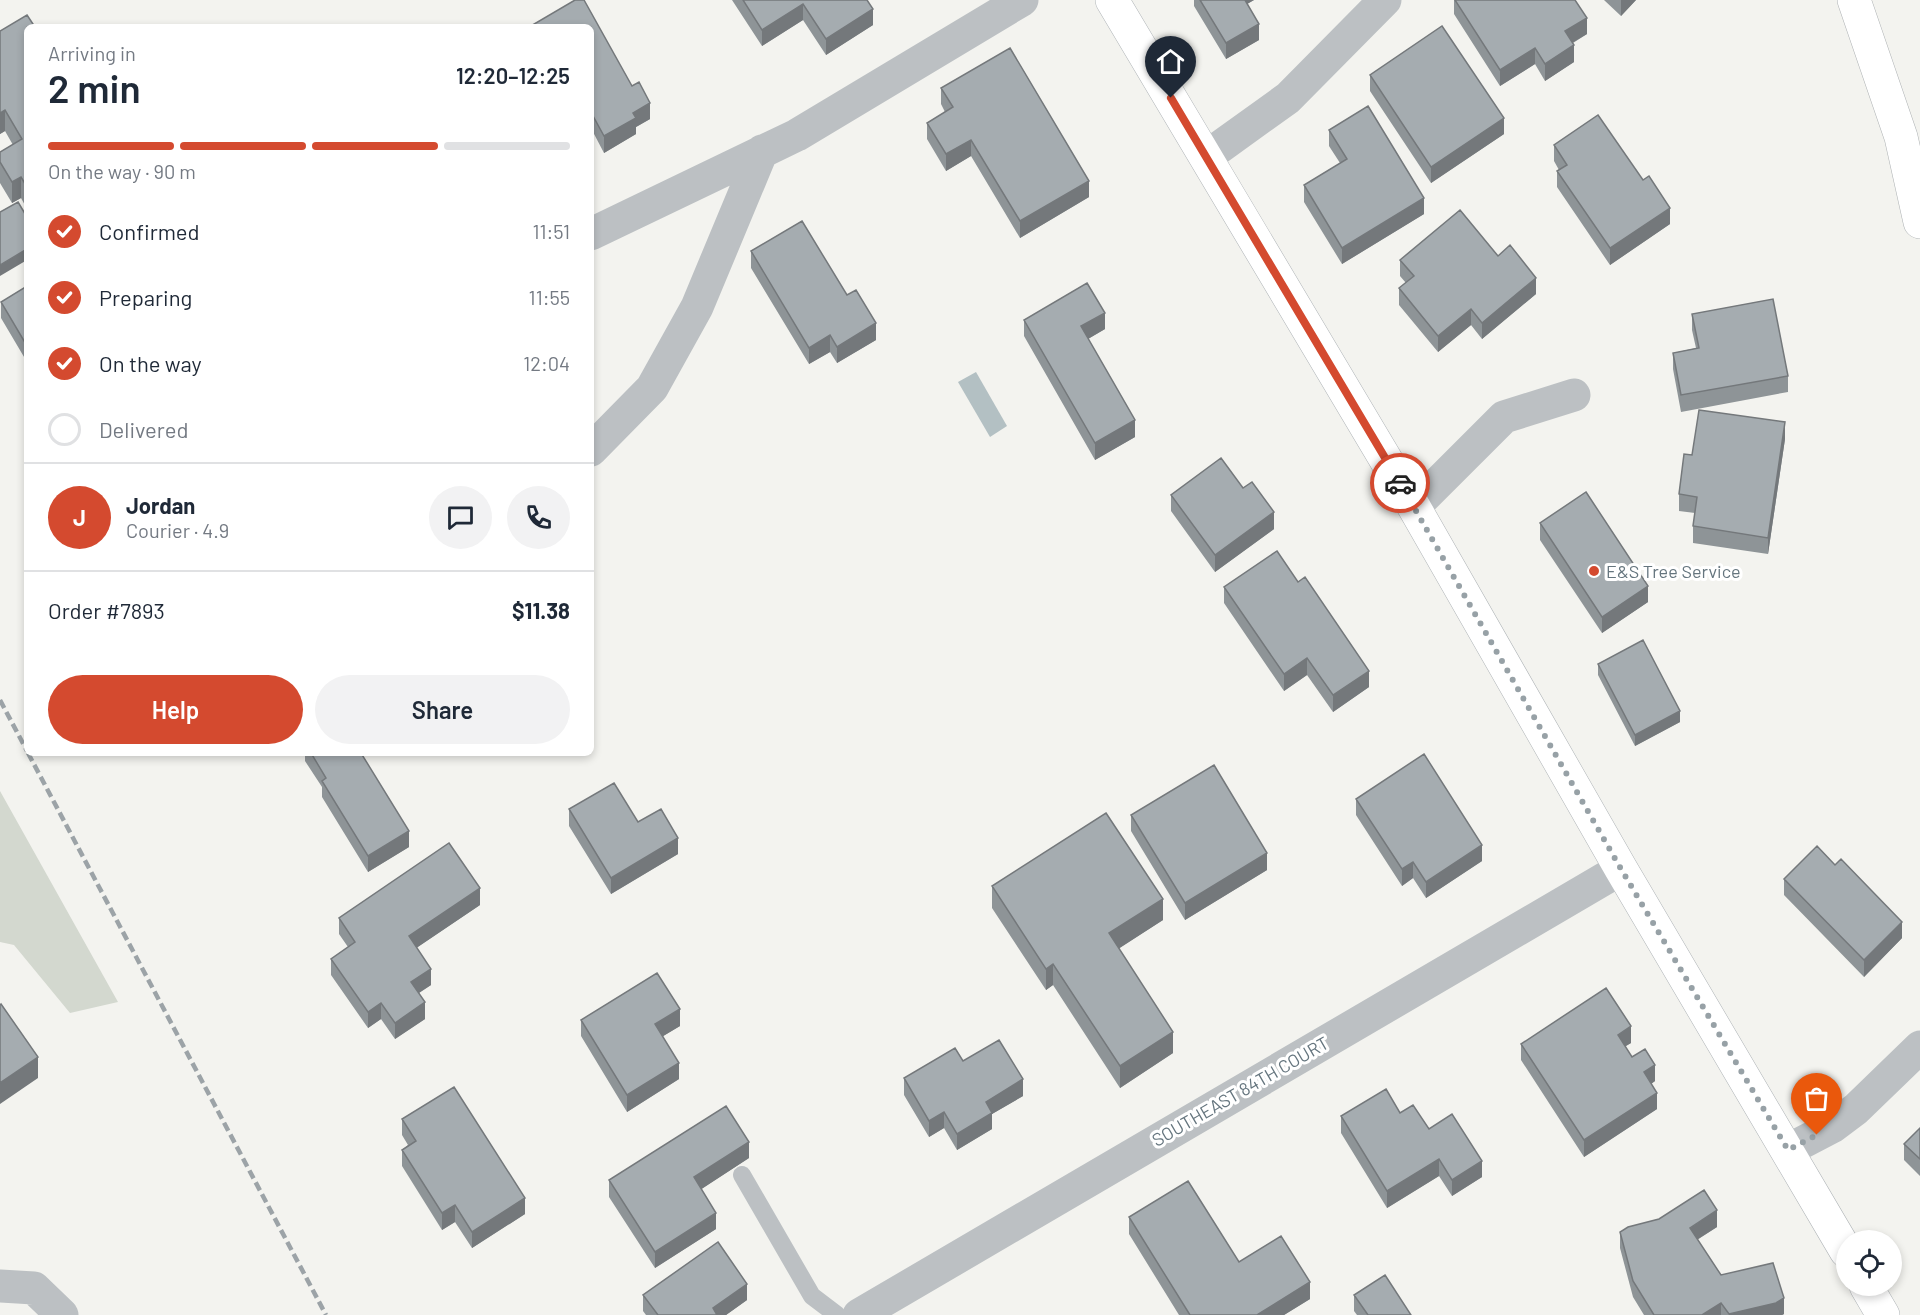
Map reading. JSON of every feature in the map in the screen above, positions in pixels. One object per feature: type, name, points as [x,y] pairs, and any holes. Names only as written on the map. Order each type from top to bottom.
[{"type":"main road","points":[[1112,0],[1414,507],[1621,869],[1836,1234]]},
{"type":"main road","points":[[1854,0],[1900,137],[1920,222]]},
{"type":"main road","points":[[1872,1296],[1883,1315]]},
{"type":"street","points":[[594,233],[797,135],[1022,0]]},
{"type":"street","points":[[1206,157],[1288,98],[1384,0]]},
{"type":"street","points":[[594,447],[652,388],[697,307],[762,151]]},
{"type":"street","points":[[1414,507],[1504,417],[1574,395]]},
{"type":"street","name":"SOUTHEAST 84TH COURT","points":[[859,1315],[1621,869]]},
{"type":"street","points":[[1788,1150],[1832,1127],[1856,1109],[1920,1047]]},
{"type":"street","points":[[0,1286],[34,1288],[62,1315]]},
{"type":"lane","points":[[742,1175],[812,1296],[837,1315]]},
{"type":"shaded area","points":[[976,372],[1007,426],[990,437],[958,382]]},
{"type":"shaded area","points":[[0,791],[118,1002],[70,1013],[14,945],[0,942]]},
{"type":"building","points":[[575,0],[584,0],[632,86],[639,82],[650,103],[633,113],[636,118],[604,136],[594,118],[594,24],[534,24]]},
{"type":"building","points":[[743,0],[867,0],[873,9],[826,39],[803,4],[762,30]]},
{"type":"building","points":[[1200,0],[1245,0],[1259,24],[1226,43]]},
{"type":"building","points":[[1455,0],[1575,0],[1587,18],[1565,31],[1574,45],[1545,64],[1535,48],[1500,70]]},
{"type":"building","points":[[27,15],[33,24],[24,24],[24,182],[21,177],[12,182],[0,162],[0,152],[22,139],[5,110],[0,113],[0,31]]},
{"type":"building","points":[[1442,26],[1504,118],[1431,167],[1370,75]]},
{"type":"building","points":[[1010,48],[1089,181],[1020,221],[971,140],[946,154],[927,123],[953,107],[941,88]]},
{"type":"building","points":[[1368,106],[1424,198],[1342,248],[1304,185],[1347,159],[1329,130]]},
{"type":"building","points":[[1598,115],[1643,180],[1649,176],[1670,208],[1610,248],[1557,171],[1567,165],[1554,145]]},
{"type":"building","points":[[18,202],[24,212],[24,251],[0,265],[0,212]]},
{"type":"building","points":[[1460,210],[1498,256],[1510,245],[1536,278],[1482,323],[1471,309],[1438,336],[1399,288],[1414,276],[1400,260]]},
{"type":"building","points":[[802,221],[847,295],[856,290],[876,323],[837,347],[830,335],[809,348],[751,251]]},
{"type":"building","points":[[1087,283],[1105,313],[1081,326],[1135,420],[1095,443],[1024,320]]},
{"type":"building","points":[[24,288],[24,341],[1,302]]},
{"type":"building","points":[[1773,299],[1788,376],[1681,395],[1673,353],[1699,348],[1692,314]]},
{"type":"building","points":[[1699,410],[1785,422],[1768,538],[1693,526],[1697,497],[1679,494],[1684,454],[1692,455]]},
{"type":"building","points":[[1221,458],[1243,488],[1252,482],[1274,512],[1215,555],[1171,495]]},
{"type":"building","name":"E&S Tree Service","points":[[1586,492],[1648,586],[1602,617],[1540,523]]},
{"type":"building","points":[[1277,551],[1298,582],[1305,577],[1369,671],[1333,695],[1307,658],[1284,674],[1224,587]]},
{"type":"building","points":[[1643,640],[1680,711],[1635,735],[1598,664]]},
{"type":"building","points":[[1424,754],[1482,845],[1426,882],[1413,862],[1402,869],[1356,799]]},
{"type":"building","points":[[313,756],[363,756],[409,831],[368,856],[322,781],[326,778]]},
{"type":"building","points":[[1214,765],[1267,853],[1185,903],[1131,815]]},
{"type":"building","points":[[614,783],[638,822],[661,809],[678,838],[611,878],[569,809]]},
{"type":"building","points":[[1106,813],[1163,899],[1109,933],[1173,1032],[1120,1066],[1053,964],[1046,969],[992,886]]},
{"type":"building","points":[[449,843],[480,888],[409,936],[431,969],[411,982],[425,1002],[395,1023],[381,1003],[368,1012],[331,959],[355,942],[339,918]]},
{"type":"building","points":[[1817,846],[1835,865],[1841,859],[1902,922],[1864,960],[1784,879]]},
{"type":"building","points":[[657,973],[680,1009],[655,1024],[679,1063],[627,1095],[581,1020]]},
{"type":"building","points":[[1606,988],[1631,1026],[1618,1035],[1632,1057],[1645,1049],[1655,1065],[1644,1072],[1657,1093],[1584,1140],[1521,1044]]},
{"type":"building","points":[[0,1005],[38,1057],[0,1083]]},
{"type":"building","points":[[999,1040],[1023,1079],[986,1102],[992,1113],[957,1134],[944,1112],[929,1121],[904,1078],[955,1048],[963,1061]]},
{"type":"building","points":[[454,1087],[525,1198],[472,1232],[455,1205],[442,1213],[402,1150],[416,1141],[402,1119]]},
{"type":"building","points":[[1386,1089],[1400,1113],[1413,1105],[1429,1129],[1452,1114],[1482,1161],[1452,1180],[1439,1159],[1387,1191],[1341,1116]]},
{"type":"building","points":[[726,1106],[749,1142],[694,1177],[716,1213],[655,1252],[609,1180]]},
{"type":"building","points":[[1920,1128],[1920,1159],[1904,1144]]},
{"type":"building","points":[[1188,1181],[1239,1262],[1281,1236],[1310,1282],[1257,1315],[1190,1315],[1129,1217]]},
{"type":"building","points":[[1704,1190],[1717,1210],[1690,1228],[1721,1275],[1773,1263],[1784,1298],[1776,1303],[1729,1314],[1721,1303],[1702,1315],[1654,1315],[1633,1281],[1620,1232],[1628,1227],[1659,1219]]},
{"type":"building","points":[[718,1242],[747,1284],[713,1308],[717,1315],[658,1315],[643,1295]]},
{"type":"building","points":[[1385,1275],[1411,1315],[1368,1315],[1354,1295]]},
{"type":"railway","points":[[0,700],[24,745]]},
{"type":"railway","points":[[30,756],[326,1315]]},
{"type":"way so far","points":[[1400,483],[1621,869],[1788,1150],[1817,1135]]},
{"type":"place","name":"E&S Tree Service","points":[[1594,571]]},
{"type":"route","points":[[1171,98],[1400,483]]}]
